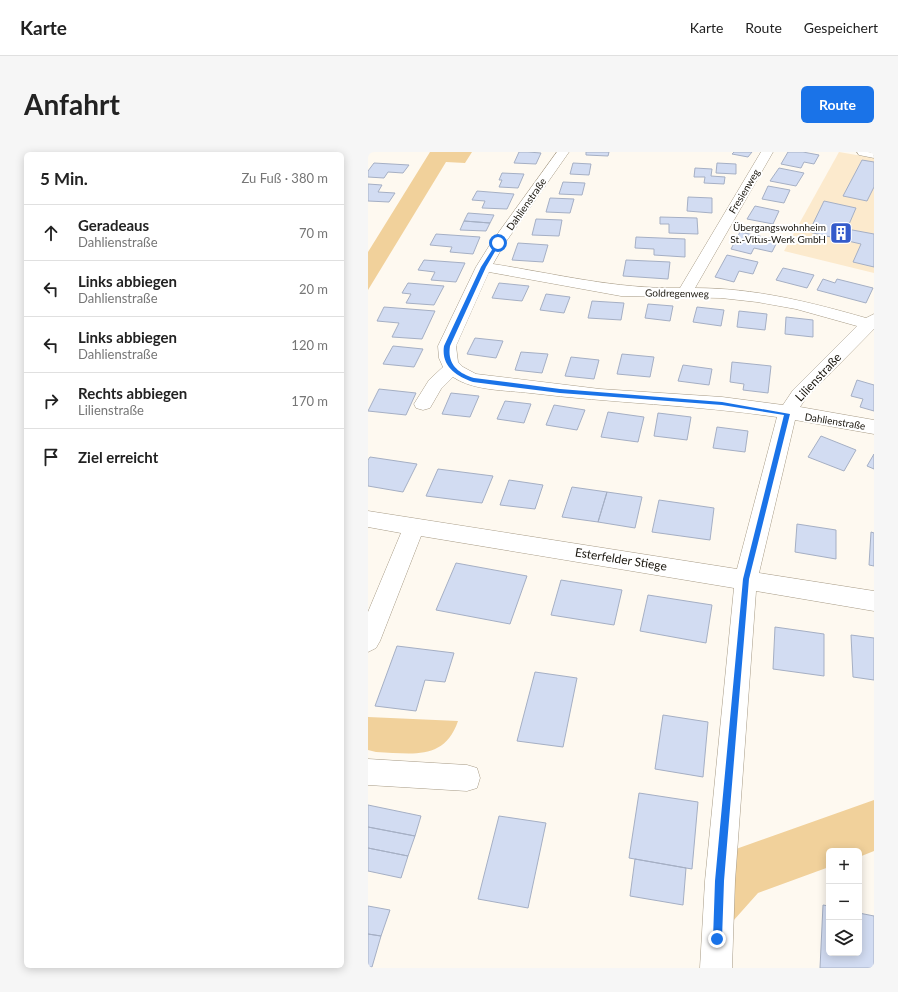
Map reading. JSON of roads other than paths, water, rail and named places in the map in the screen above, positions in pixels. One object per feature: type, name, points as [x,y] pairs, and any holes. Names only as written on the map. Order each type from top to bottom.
[{"type":"street","name":"Dahlienstraße","points":[[563,152],[484,267],[447,346],[446,355],[453,370],[462,376],[473,380],[600,395],[722,403],[788,414],[830,418],[874,427]]},
{"type":"street","name":"Fresienweg","points":[[685,292],[768,152]]},
{"type":"street","points":[[863,152],[874,154]]},
{"type":"street","name":"Goldregenweg","points":[[484,267],[585,286],[622,291],[723,293],[757,298],[872,322]]},
{"type":"street","name":"Lilienstraße","points":[[716,968],[720,881],[746,579],[788,414],[799,394],[872,322]]},
{"type":"street","points":[[423,404],[432,386],[441,377],[453,370]]},
{"type":"street","name":"Esterfelder Stiege","points":[[368,519],[746,579],[874,601]]},
{"type":"street","points":[[368,641],[414,526]]},
{"type":"street","points":[[368,772],[467,778]]},
{"type":"place","name":"Übergangswohnheim St.-Vitus-Werk GmbH","points":[[841,233]]}]
